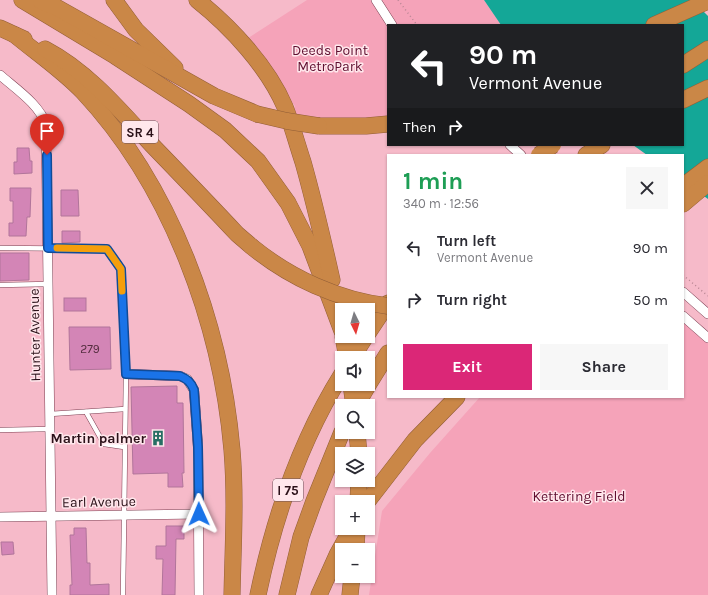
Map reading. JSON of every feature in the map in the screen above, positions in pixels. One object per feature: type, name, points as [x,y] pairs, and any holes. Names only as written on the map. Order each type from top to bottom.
[{"type":"highway","points":[[22,0],[115,56],[189,104],[224,130],[258,161],[288,203],[310,246],[335,312]]},
{"type":"highway","points":[[40,0],[56,7],[220,99],[258,114],[287,121],[319,126],[366,126],[387,124]]},
{"type":"highway","points":[[114,0],[136,30],[190,83]]},
{"type":"highway","points":[[197,0],[242,42],[270,80],[284,107],[296,139],[321,227],[336,303]]},
{"type":"highway","points":[[656,24],[708,1]]},
{"type":"highway","name":"SR 4","points":[[0,28],[53,54],[66,62],[88,80],[116,106],[237,234],[282,268],[312,284],[343,296],[372,304],[387,305]]},
{"type":"highway","points":[[15,35],[82,91],[110,123],[152,188],[185,256],[200,295],[213,341],[228,418],[232,452],[233,483],[232,595]]},
{"type":"highway","points":[[684,64],[708,49]]},
{"type":"highway","points":[[684,69],[708,57]]},
{"type":"highway","points":[[684,100],[708,88]]},
{"type":"highway","points":[[540,154],[552,146]]},
{"type":"highway","points":[[588,154],[600,146]]},
{"type":"highway","points":[[684,185],[708,167]]},
{"type":"highway","points":[[684,203],[708,183]]},
{"type":"highway","points":[[375,323],[387,306]]},
{"type":"highway","points":[[359,399],[387,355]]},
{"type":"highway","name":"I 75","points":[[258,595],[265,562],[284,501],[303,450],[335,385]]},
{"type":"highway","points":[[372,495],[415,440],[456,398]]},
{"type":"highway","name":"I 75","points":[[287,595],[301,537],[339,439]]},
{"type":"highway","points":[[320,594],[337,555],[348,535]]},
{"type":"highway","points":[[350,595],[351,583]]},
{"type":"street","points":[[376,0],[391,24]]},
{"type":"street","name":"Hunter Avenue","points":[[0,76],[39,110],[46,125],[52,595]]},
{"type":"street","points":[[511,146],[520,154]]},
{"type":"street","points":[[684,293],[708,314]]},
{"type":"street","points":[[684,317],[708,338]]},
{"type":"street","points":[[126,374],[180,376],[187,379],[194,390],[198,447],[200,595]]},
{"type":"street","name":"Earl Avenue","points":[[0,517],[199,514]]},
{"type":"lane","points":[[0,248],[107,249],[121,269],[126,374],[123,595]]},
{"type":"lane","points":[[0,285],[48,284]]},
{"type":"lane","points":[[50,414],[125,409]]},
{"type":"lane","points":[[86,412],[104,444],[124,447]]},
{"type":"lane","points":[[0,430],[50,429]]},
{"type":"path","points":[[398,0],[416,24]]},
{"type":"path","points":[[684,276],[708,296]]},
{"type":"green space","name":"Deeds Point MetroPark","points":[[307,0],[484,0],[500,24],[387,24],[387,123],[287,121],[295,106],[242,42]]},
{"type":"green space","name":"Kettering Field","points":[[684,317],[708,338],[708,595],[369,595],[371,583],[375,583],[375,556],[382,511],[430,453],[479,398],[684,398]]},
{"type":"shaded area","points":[[484,0],[692,0],[708,16],[708,199],[684,182],[684,154],[646,154],[634,146],[684,146],[684,24],[500,24]]},
{"type":"building","points":[[17,148],[29,148],[30,161],[32,161],[32,173],[14,174],[14,162],[17,162]]},
{"type":"building","points":[[10,188],[31,188],[30,217],[27,217],[26,236],[9,236],[9,223],[13,223],[13,201],[10,201]]},
{"type":"building","points":[[61,190],[78,190],[79,216],[61,216]]},
{"type":"building","points":[[62,231],[80,231],[80,242],[62,243]]},
{"type":"building","points":[[0,253],[29,253],[29,280],[0,281]]},
{"type":"building","points":[[64,298],[86,298],[86,311],[64,311]]},
{"type":"building","points":[[69,327],[110,327],[111,369],[70,370]]},
{"type":"building","name":"Martin palmer","points":[[177,386],[177,403],[183,403],[183,487],[168,487],[168,473],[133,474],[131,387]]},
{"type":"building","points":[[166,526],[184,526],[184,539],[176,539],[175,595],[162,595],[163,559],[156,559],[156,546],[166,546]]},
{"type":"building","points":[[74,528],[86,528],[87,563],[90,563],[90,585],[109,584],[109,595],[70,595],[70,585],[72,585],[70,535],[74,535]]},
{"type":"building","points":[[1,542],[13,542],[14,554],[2,555]]},
{"type":"slow traffic","points":[[57,248],[107,249],[121,269],[122,291]]},
{"type":"place","name":"Martin palmer","points":[[158,438]]},
{"type":"route","points":[[47,155],[48,248],[107,249],[121,269],[126,374],[134,376],[176,375],[187,379],[192,385],[194,390],[198,447],[199,514]]}]
